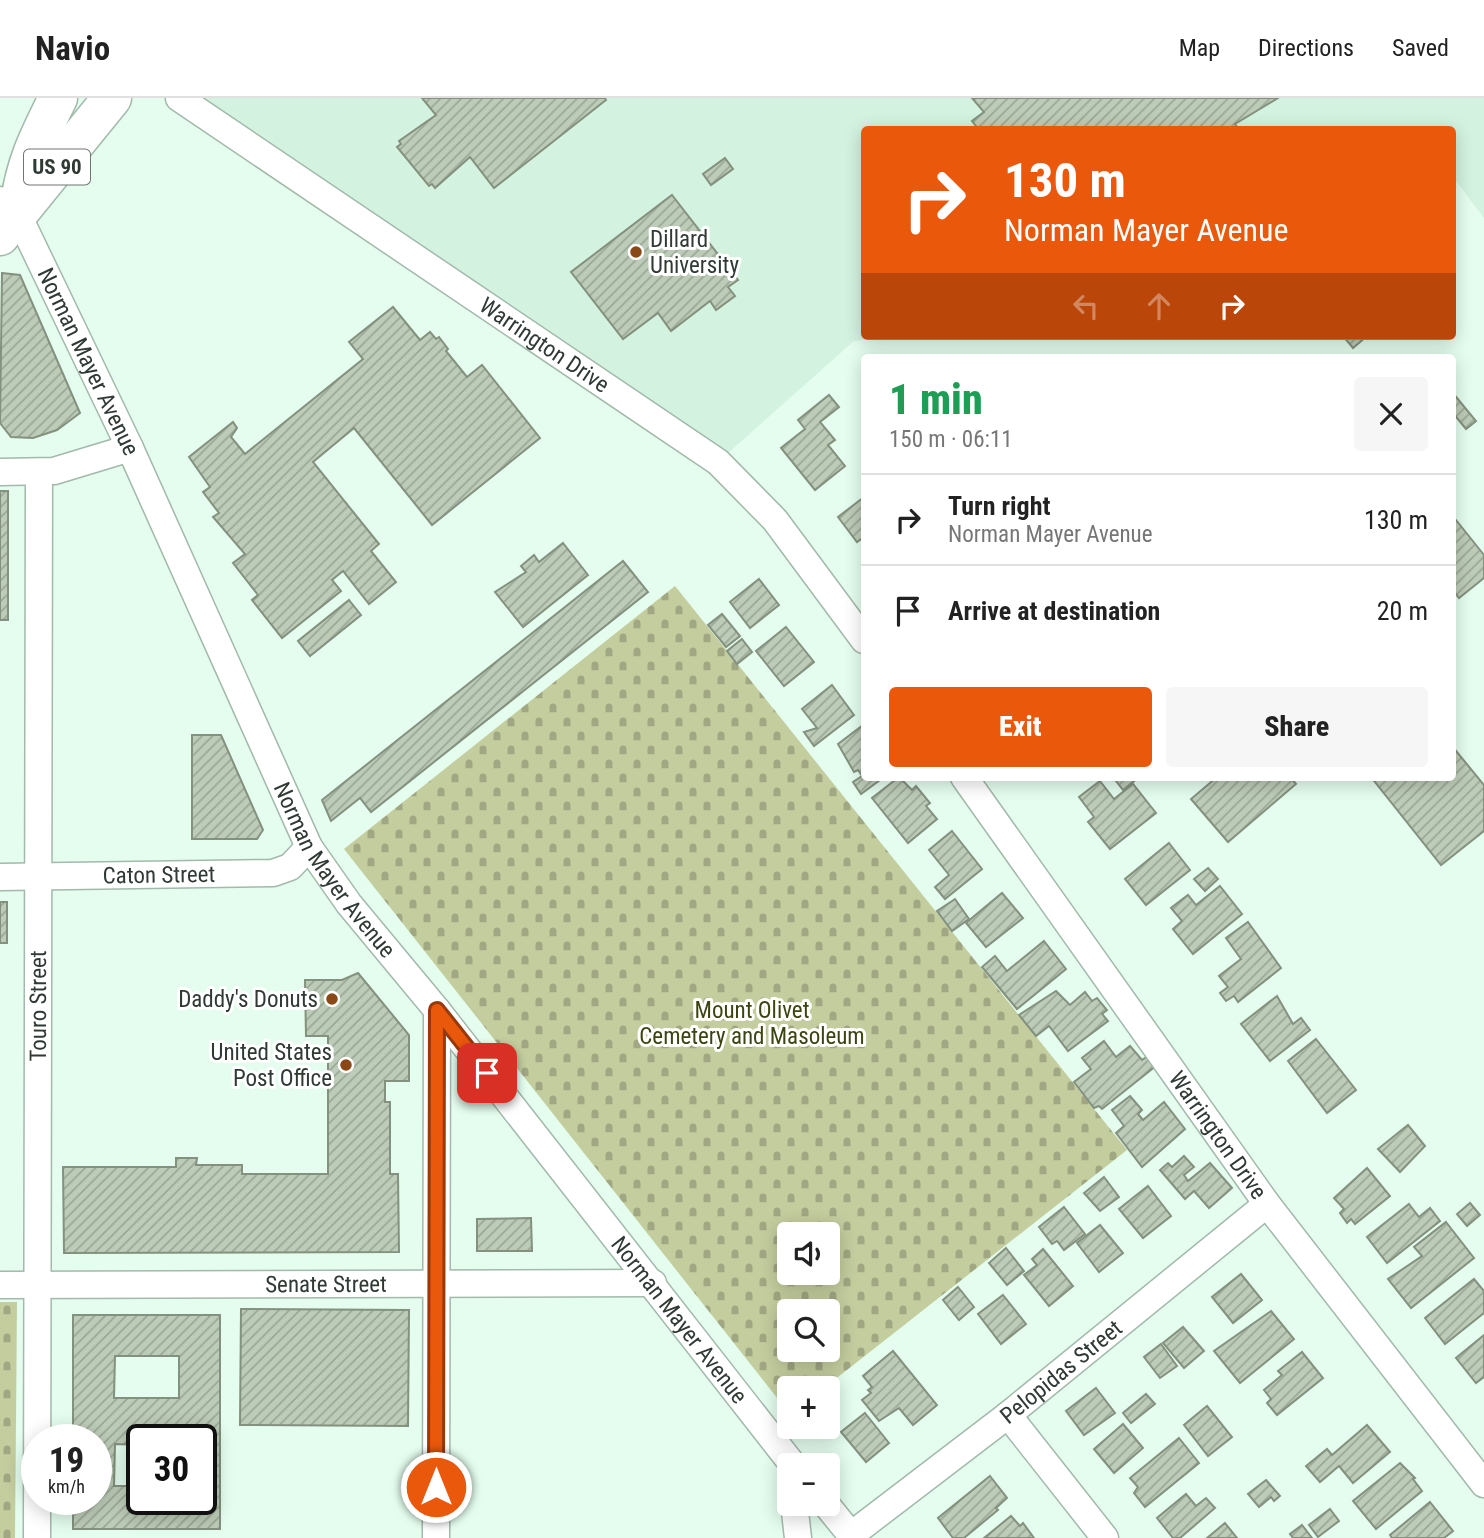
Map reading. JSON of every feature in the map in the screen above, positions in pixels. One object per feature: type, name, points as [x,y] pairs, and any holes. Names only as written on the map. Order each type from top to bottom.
[{"type":"main road","name":"US 90","points":[[0,154],[47,98]]},
{"type":"main road","points":[[6,217],[27,162],[58,98]]},
{"type":"main road","name":"US 90","points":[[6,217],[112,98]]},
{"type":"street","name":"Warrington Drive","points":[[179,98],[718,462],[775,520],[861,636]]},
{"type":"street","name":"Norman Mayer Avenue","points":[[6,217],[130,448],[309,847],[349,904],[437,1010],[653,1283],[781,1453]]},
{"type":"street","points":[[0,472],[39,472],[83,464],[130,448]]},
{"type":"street","name":"Touro Street","points":[[37,1538],[35,1285],[39,472]]},
{"type":"street","name":"Warrington Drive","points":[[967,781],[1267,1204],[1484,1484]]},
{"type":"street","name":"Caton Street","points":[[0,877],[273,873],[290,867],[309,847]]},
{"type":"street","points":[[436,1538],[437,1010]]},
{"type":"street","name":"Pelopidas Street","points":[[851,1536],[1008,1415],[1267,1204]]},
{"type":"street","name":"Senate Street","points":[[0,1285],[653,1283]]},
{"type":"street","points":[[1008,1415],[1105,1538]]},
{"type":"street","points":[[795,1516],[798,1538]]},
{"type":"street","points":[[835,1516],[851,1536]]},
{"type":"shaded area","name":"Dillard University","points":[[179,98],[1484,98],[1484,218],[1456,181],[1456,126],[861,126],[861,340],[854,341],[718,462]]},
{"type":"green space","name":"Mount Olivet Cemetery and Masoleum","points":[[675,586],[1127,1150],[839,1376],[777,1376],[777,1398],[344,849]]},
{"type":"green space","points":[[0,1302],[17,1302],[15,1538],[0,1538]]},
{"type":"building","points":[[422,98],[606,100],[494,188],[470,157],[435,188],[432,184],[429,186],[397,147],[401,144],[399,141],[436,115]]},
{"type":"building","points":[[972,98],[1278,98],[1235,124],[1236,126],[976,126],[972,121],[984,112]]},
{"type":"building","points":[[725,158],[733,169],[711,185],[703,174]]},
{"type":"building","points":[[672,195],[738,280],[728,287],[735,296],[716,310],[710,301],[671,331],[658,313],[623,339],[571,272]]},
{"type":"building","points":[[2,273],[20,275],[80,413],[57,430],[33,438],[11,437],[0,423]]},
{"type":"building","points":[[393,307],[420,340],[430,332],[436,339],[439,337],[448,349],[446,351],[467,377],[482,365],[540,438],[432,525],[354,428],[313,462],[379,544],[371,551],[396,582],[369,604],[343,571],[332,580],[341,591],[282,638],[252,600],[258,595],[233,563],[245,554],[213,517],[219,513],[203,492],[210,487],[189,457],[233,422],[237,428],[231,437],[245,454],[363,359],[349,342]]},
{"type":"building","points":[[1346,340],[1362,340],[1353,348]]},
{"type":"building","points":[[829,395],[839,407],[820,422],[835,440],[828,445],[845,466],[815,490],[781,448],[805,429],[798,420]]},
{"type":"building","points":[[1456,397],[1476,421],[1466,429],[1456,417]]},
{"type":"building","points":[[0,491],[8,491],[8,620],[0,620]]},
{"type":"building","points":[[861,499],[861,539],[857,542],[838,517]]},
{"type":"building","points":[[1456,520],[1484,555],[1484,578],[1459,598],[1456,594]]},
{"type":"building","points":[[563,543],[588,575],[523,627],[495,592],[526,572],[521,566],[534,555],[539,562]]},
{"type":"building","points":[[623,561],[648,592],[371,812],[360,798],[331,821],[322,800]]},
{"type":"building","points":[[759,579],[779,605],[750,628],[730,602]]},
{"type":"building","points":[[349,600],[361,615],[310,656],[298,641]]},
{"type":"building","points":[[722,614],[740,636],[726,647],[708,625]]},
{"type":"building","points":[[786,627],[814,662],[784,686],[756,651]]},
{"type":"building","points":[[742,639],[752,652],[737,664],[727,651]]},
{"type":"building","points":[[832,685],[854,715],[814,746],[804,732],[817,728],[802,709]]},
{"type":"building","points":[[861,727],[861,774],[858,770],[854,772],[838,744]]},
{"type":"building","points":[[192,735],[221,735],[263,830],[257,839],[192,839]]},
{"type":"building","points":[[1456,751],[1484,785],[1484,831],[1441,865],[1374,781],[1456,781]]},
{"type":"building","points":[[861,777],[861,781],[879,781],[861,794],[853,782]]},
{"type":"building","points":[[894,781],[903,781],[912,790],[916,786],[930,803],[926,806],[937,819],[908,843],[872,798]]},
{"type":"building","points":[[1100,781],[1114,799],[1133,784],[1156,813],[1110,849],[1088,822],[1094,817],[1079,797]]},
{"type":"building","points":[[1116,781],[1134,781],[1123,790]]},
{"type":"building","points":[[1212,781],[1293,781],[1296,784],[1228,842],[1191,799]]},
{"type":"building","points":[[952,831],[982,869],[945,899],[935,887],[949,875],[929,850]]},
{"type":"building","points":[[1169,843],[1190,870],[1146,905],[1125,879]]},
{"type":"building","points":[[1208,868],[1218,879],[1205,891],[1194,879]]},
{"type":"building","points":[[1220,886],[1242,914],[1193,954],[1173,929],[1182,921],[1171,908],[1188,895],[1196,905]]},
{"type":"building","points":[[1002,893],[1023,918],[986,947],[966,923]]},
{"type":"building","points":[[955,899],[969,919],[952,931],[937,911]]},
{"type":"building","points":[[0,902],[7,902],[7,943],[0,943]]},
{"type":"building","points":[[1248,922],[1281,968],[1238,1002],[1234,996],[1226,1001],[1220,993],[1228,987],[1219,976],[1241,959],[1226,938]]},
{"type":"building","points":[[1044,941],[1066,969],[1017,1009],[982,967],[995,956],[1007,971]]},
{"type":"building","points":[[358,973],[409,1035],[409,1081],[385,1081],[385,1102],[390,1102],[390,1174],[398,1174],[399,1252],[64,1253],[63,1167],[176,1167],[176,1158],[197,1158],[196,1165],[242,1165],[242,1174],[328,1174],[328,1036],[306,1036],[305,980],[342,980]]},
{"type":"building","points":[[1056,991],[1070,1005],[1085,992],[1092,1001],[1097,998],[1107,1010],[1102,1014],[1108,1021],[1068,1051],[1049,1026],[1036,1036],[1019,1015]]},
{"type":"building","points":[[1277,996],[1293,1024],[1301,1018],[1310,1030],[1270,1061],[1241,1024]]},
{"type":"building","points":[[1316,1039],[1356,1090],[1327,1113],[1288,1061]]},
{"type":"building","points":[[1104,1041],[1116,1057],[1130,1046],[1142,1060],[1149,1055],[1157,1065],[1102,1109],[1099,1106],[1094,1108],[1074,1082],[1091,1069],[1082,1058]]},
{"type":"building","points":[[1130,1096],[1142,1110],[1138,1114],[1143,1120],[1164,1102],[1185,1129],[1142,1167],[1116,1133],[1124,1126],[1112,1110]]},
{"type":"building","points":[[1408,1125],[1425,1146],[1400,1172],[1378,1149]]},
{"type":"building","points":[[1184,1156],[1194,1167],[1184,1175],[1188,1181],[1210,1163],[1232,1188],[1209,1208],[1194,1191],[1185,1199],[1160,1170],[1168,1163],[1172,1167]]},
{"type":"building","points":[[1367,1168],[1390,1196],[1355,1224],[1351,1219],[1347,1223],[1340,1213],[1344,1209],[1334,1198]]},
{"type":"building","points":[[1104,1177],[1119,1197],[1100,1211],[1084,1193]]},
{"type":"building","points":[[1148,1186],[1171,1216],[1143,1238],[1119,1209]]},
{"type":"building","points":[[1470,1203],[1480,1215],[1467,1226],[1457,1214]]},
{"type":"building","points":[[1409,1204],[1419,1217],[1430,1208],[1440,1221],[1387,1263],[1367,1237]]},
{"type":"building","points":[[1064,1207],[1085,1234],[1064,1250],[1057,1241],[1052,1244],[1039,1227]]},
{"type":"building","points":[[531,1218],[532,1251],[477,1251],[477,1219]]},
{"type":"building","points":[[1446,1222],[1474,1258],[1411,1308],[1388,1279],[1422,1256],[1414,1247]]},
{"type":"building","points":[[1100,1225],[1123,1253],[1099,1272],[1077,1243]]},
{"type":"building","points":[[1006,1248],[1024,1271],[1007,1285],[989,1263]]},
{"type":"building","points":[[1043,1249],[1073,1286],[1049,1306],[1024,1275],[1037,1265],[1032,1259]]},
{"type":"building","points":[[1241,1274],[1262,1300],[1233,1323],[1212,1297]]},
{"type":"building","points":[[1474,1279],[1484,1291],[1484,1313],[1445,1344],[1425,1318]]},
{"type":"building","points":[[958,1287],[974,1307],[959,1320],[943,1300]]},
{"type":"building","points":[[1003,1295],[1026,1324],[1001,1344],[978,1314]]},
{"type":"building","points":[[241,1309],[409,1310],[408,1426],[240,1425]]},
{"type":"building","points":[[1271,1311],[1294,1339],[1240,1383],[1214,1351]]},
{"type":"building","points":[[73,1315],[220,1315],[220,1529],[73,1529],[73,1515],[112,1515],[112,1424],[73,1424]],"holes":[[[115,1356],[179,1356],[179,1398],[114,1398]]]},
{"type":"building","points":[[1183,1327],[1204,1351],[1184,1368],[1163,1343]]},
{"type":"building","points":[[1484,1335],[1484,1377],[1476,1383],[1456,1358]]},
{"type":"building","points":[[1161,1344],[1177,1366],[1160,1378],[1144,1357]]},
{"type":"building","points":[[893,1351],[937,1405],[913,1425],[899,1408],[879,1421],[862,1400],[871,1393],[868,1390],[872,1387],[863,1376]]},
{"type":"building","points":[[1302,1352],[1323,1378],[1277,1415],[1267,1403],[1271,1399],[1264,1390],[1282,1375],[1278,1371]]},
{"type":"building","points":[[1096,1388],[1115,1413],[1084,1435],[1066,1411]]},
{"type":"building","points":[[1146,1394],[1155,1404],[1131,1423],[1123,1413]]},
{"type":"building","points":[[1207,1406],[1232,1437],[1208,1456],[1184,1425]]},
{"type":"building","points":[[865,1413],[889,1443],[866,1462],[841,1432]]},
{"type":"building","points":[[1123,1424],[1143,1448],[1114,1473],[1094,1449]]},
{"type":"building","points":[[1367,1425],[1390,1452],[1353,1483],[1339,1466],[1320,1482],[1306,1466],[1327,1449],[1332,1455]]},
{"type":"building","points":[[1179,1438],[1199,1463],[1145,1507],[1134,1493],[1138,1487],[1130,1478]]},
{"type":"building","points":[[1400,1463],[1415,1478],[1413,1479],[1422,1491],[1376,1529],[1353,1501]]},
{"type":"building","points":[[990,1476],[1007,1498],[996,1508],[998,1510],[964,1538],[953,1538],[938,1518]]},
{"type":"building","points":[[1266,1480],[1280,1496],[1274,1501],[1271,1497],[1259,1507],[1248,1494]]},
{"type":"building","points":[[1186,1494],[1196,1506],[1206,1498],[1215,1508],[1180,1538],[1173,1538],[1157,1518]]},
{"type":"building","points":[[1430,1502],[1453,1531],[1444,1538],[1392,1538],[1390,1535]]},
{"type":"building","points":[[1330,1509],[1339,1521],[1318,1537],[1309,1525]]},
{"type":"building","points":[[1011,1516],[1020,1526],[1023,1523],[1034,1538],[984,1538]]},
{"type":"building","points":[[1225,1523],[1237,1538],[1207,1538]]},
{"type":"building","points":[[1302,1525],[1312,1538],[1293,1538],[1290,1534]]},
{"type":"place","name":"Dillard University","points":[[636,252]]},
{"type":"place","name":"Daddy's Donuts","points":[[332,999]]},
{"type":"place","name":"United States Post Office","points":[[346,1065]]},
{"type":"route","points":[[436,1487],[437,1010],[487,1073]]}]
